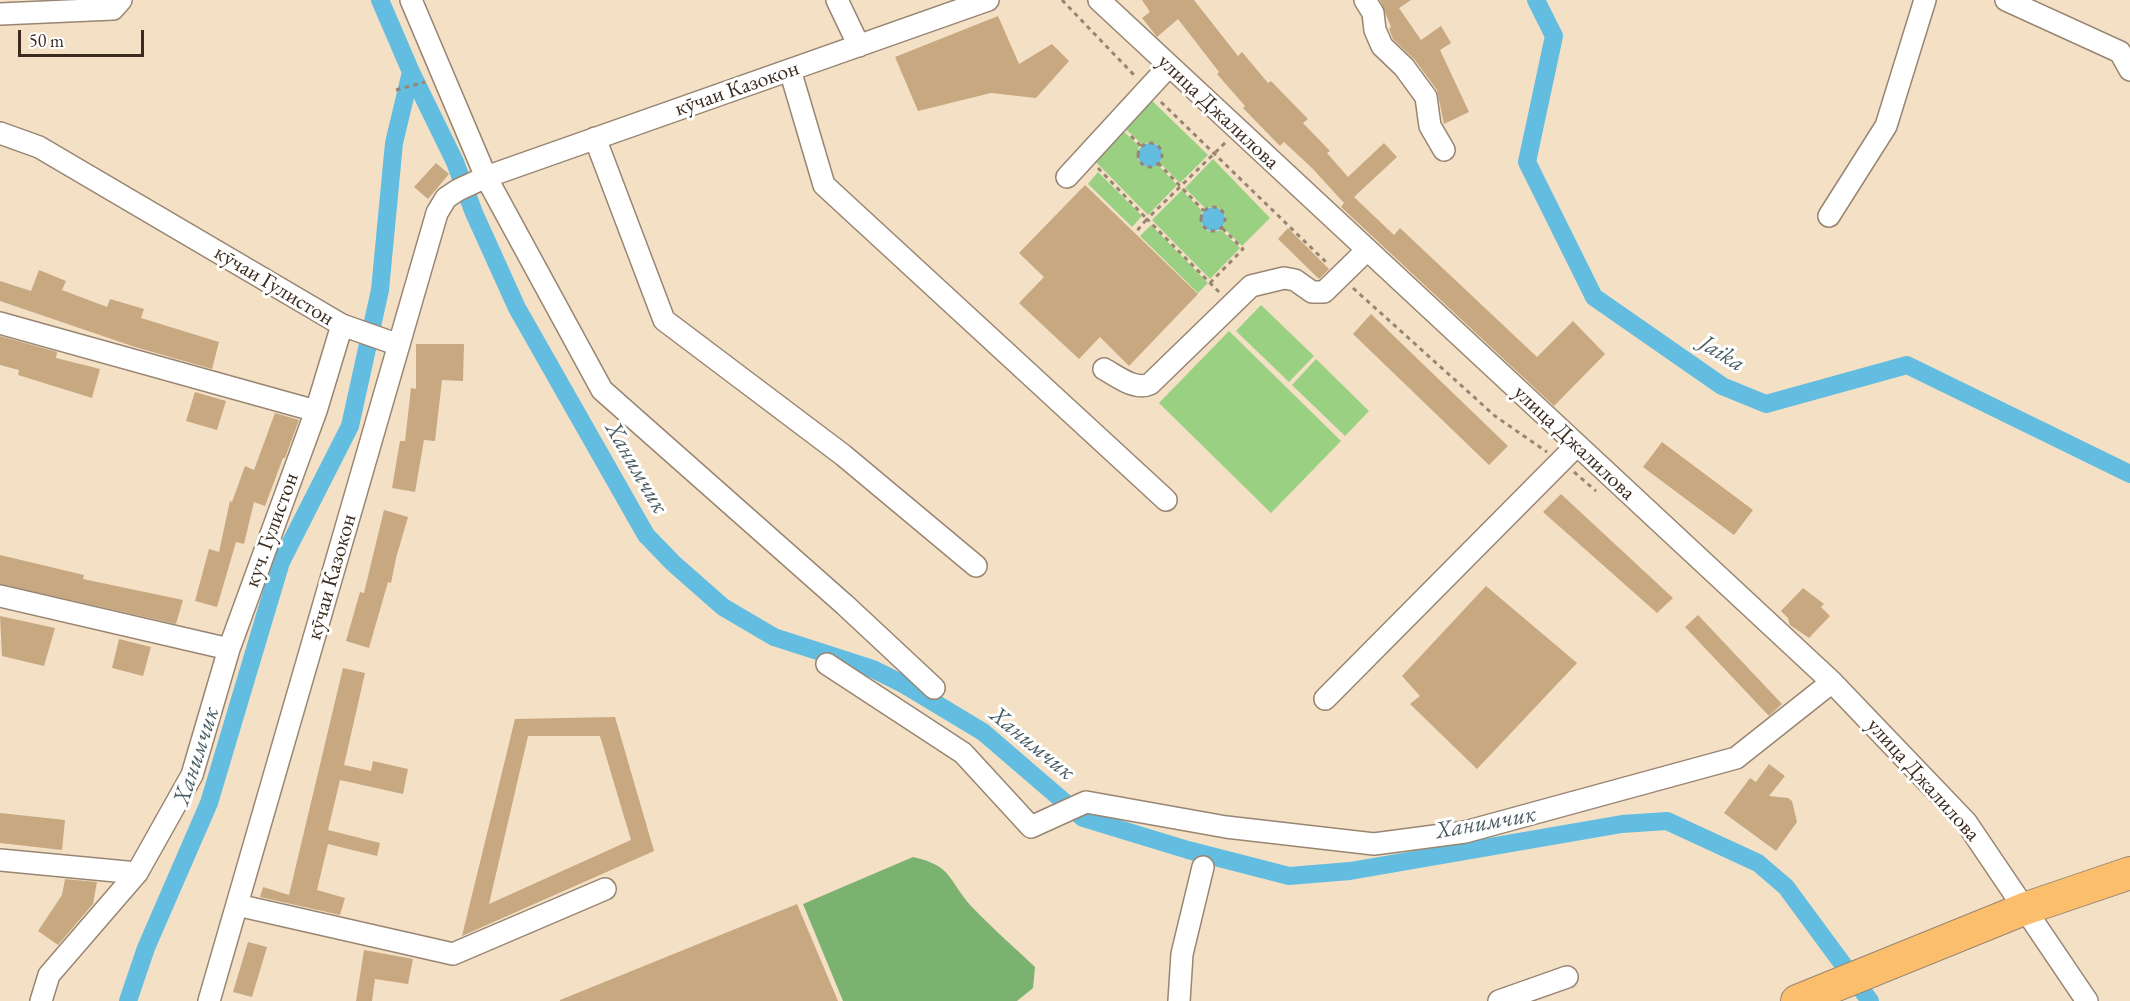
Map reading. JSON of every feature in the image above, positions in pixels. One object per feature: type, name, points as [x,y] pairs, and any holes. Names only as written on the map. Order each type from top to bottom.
[{"type":"highway","points":[[1808,996],[2024,909],[2130,873]]},
{"type":"street","points":[[0,14],[113,9],[121,0]]},
{"type":"street","points":[[411,0],[444,78],[472,183],[602,390],[845,605],[934,688]]},
{"type":"street","points":[[837,0],[859,46]]},
{"type":"street","name":"кӯчаи Казокон","points":[[209,1001],[437,213],[446,198],[472,183],[595,138],[988,0]]},
{"type":"street","name":"улица Джалилова","points":[[1099,0],[1832,682],[1966,822],[2087,1001]]},
{"type":"street","points":[[1365,0],[1373,13],[1375,30],[1382,46],[1404,67],[1426,97],[1430,126],[1444,150]]},
{"type":"street","points":[[1829,216],[1886,126],[1925,0]]},
{"type":"street","points":[[2006,0],[2126,57]]},
{"type":"street","points":[[1067,177],[1169,66]]},
{"type":"street","points":[[790,70],[824,185],[1166,500]]},
{"type":"street","name":"кӯчаи Гулистон","points":[[0,133],[39,147],[342,325],[316,411]]},
{"type":"street","points":[[595,138],[664,320],[843,455],[976,566]]},
{"type":"street","points":[[1104,369],[1132,384],[1146,386],[1251,286],[1284,278],[1295,280],[1312,292],[1324,292],[1367,250]]},
{"type":"street","points":[[0,322],[316,411]]},
{"type":"street","points":[[342,325],[399,345]]},
{"type":"street","name":"куч. Гулистон","points":[[229,650],[316,411]]},
{"type":"street","points":[[1324,699],[1576,446]]},
{"type":"street","points":[[0,596],[229,650],[192,775],[137,873],[49,975],[41,1001]]},
{"type":"street","points":[[827,664],[963,753],[1031,827],[1086,802],[1226,827],[1374,844],[1465,832],[1736,758],[1832,682]]},
{"type":"street","points":[[0,860],[137,873]]},
{"type":"street","points":[[1179,1001],[1182,954],[1203,867]]},
{"type":"street","points":[[237,905],[453,954],[605,890]]},
{"type":"street","points":[[1499,1001],[1567,977]]},
{"type":"path","points":[[1062,0],[1147,88],[1340,276],[1495,416],[1560,462],[1605,498]]},
{"type":"path","points":[[396,90],[444,78]]},
{"type":"path","points":[[1135,233],[1238,130]]},
{"type":"path","points":[[1131,136],[1141,146]]},
{"type":"path","points":[[1141,146],[1149,143],[1159,147],[1161,155],[1158,163]]},
{"type":"path","points":[[1141,146],[1138,157],[1142,164],[1149,166],[1158,163]]},
{"type":"path","points":[[1086,156],[1222,296]]},
{"type":"path","points":[[1158,163],[1204,211]]},
{"type":"path","points":[[1213,207],[1220,210],[1224,216],[1221,227],[1211,231],[1204,227],[1201,220],[1204,211],[1213,207]]},
{"type":"path","points":[[1209,283],[1243,249],[1221,227]]},
{"type":"green space","points":[[1145,94],[1208,155],[1180,183],[1160,163],[1162,154],[1159,146],[1151,142],[1142,144],[1119,123]]},
{"type":"green space","points":[[1117,125],[1139,146],[1137,156],[1140,163],[1148,167],[1158,165],[1177,185],[1148,215],[1089,155]]},
{"type":"green space","points":[[1213,159],[1270,218],[1242,246],[1223,227],[1226,218],[1222,210],[1215,206],[1205,208],[1185,188]]},
{"type":"green space","points":[[1098,172],[1142,216],[1132,227],[1088,184]]},
{"type":"green space","points":[[1182,190],[1202,211],[1201,221],[1204,228],[1211,232],[1221,230],[1240,248],[1210,279],[1152,220]]},
{"type":"green space","points":[[1151,225],[1208,283],[1198,293],[1140,236]]},
{"type":"green space","points":[[1261,305],[1314,356],[1289,382],[1236,331]]},
{"type":"green space","points":[[1229,331],[1341,441],[1271,513],[1159,403]]},
{"type":"green space","points":[[1316,359],[1369,411],[1345,436],[1292,385]]},
{"type":"green space","points":[[913,857],[936,865],[943,870],[971,906],[1035,967],[1033,988],[1017,1001],[843,1001],[803,904]]},
{"type":"water","points":[[1150,143],[1158,147],[1162,155],[1158,163],[1150,167],[1142,163],[1138,155],[1142,147]]},
{"type":"water","points":[[1213,207],[1218,208],[1224,214],[1224,224],[1218,230],[1213,231],[1208,230],[1202,224],[1201,219],[1202,214],[1208,208]]},
{"type":"building","points":[[1142,0],[1194,0],[1238,56],[1242,52],[1268,83],[1271,81],[1308,119],[1303,123],[1330,151],[1327,153],[1348,177],[1384,143],[1397,157],[1354,197],[1394,235],[1400,228],[1537,357],[1573,321],[1605,354],[1554,406],[1341,207],[1344,203],[1312,168],[1284,142],[1280,146],[1243,108],[1245,106],[1217,74],[1219,72],[1178,19],[1157,37],[1142,18],[1150,12]]},
{"type":"building","points":[[1380,0],[1411,0],[1399,8],[1421,40],[1441,26],[1451,43],[1440,50],[1469,112],[1444,124],[1437,90],[1414,59],[1393,39],[1389,29],[1391,27]]},
{"type":"building","points":[[998,16],[1019,64],[1052,44],[1069,61],[1036,98],[991,93],[918,111],[895,57]]},
{"type":"building","points":[[436,163],[449,174],[428,199],[414,187]]},
{"type":"building","points":[[1085,185],[1198,294],[1129,366],[1100,337],[1079,359],[1019,303],[1044,277],[1019,253]]},
{"type":"building","points":[[1288,228],[1329,269],[1319,279],[1278,239]]},
{"type":"building","points":[[39,270],[66,281],[62,290],[107,307],[110,299],[144,309],[141,318],[219,342],[212,369],[135,347],[0,301],[0,281],[31,291]]},
{"type":"building","points":[[1371,314],[1508,446],[1489,465],[1353,334]]},
{"type":"building","points":[[0,336],[57,352],[56,358],[100,369],[92,398],[18,375],[19,370],[0,365]]},
{"type":"building","points":[[416,344],[464,344],[463,381],[442,380],[435,441],[424,440],[415,492],[392,488],[400,441],[405,441],[411,388],[416,389]]},
{"type":"building","points":[[195,392],[226,401],[217,430],[186,421]]},
{"type":"building","points":[[275,413],[299,420],[265,506],[254,502],[244,544],[236,542],[217,607],[195,601],[209,549],[219,552],[230,501],[232,502],[245,466],[254,470]]},
{"type":"building","points":[[1662,442],[1753,510],[1734,535],[1643,467]]},
{"type":"building","points":[[1561,494],[1673,598],[1657,613],[1543,512]]},
{"type":"building","points":[[384,510],[408,517],[391,583],[388,582],[369,648],[346,641],[360,592],[364,593]]},
{"type":"building","points":[[0,555],[84,575],[83,579],[183,600],[176,624],[0,584]]},
{"type":"building","points":[[1486,586],[1577,663],[1477,769],[1410,704],[1420,696],[1402,676]]},
{"type":"building","points":[[1803,588],[1824,604],[1821,607],[1830,616],[1809,638],[1790,625],[1788,618],[1781,611]]},
{"type":"building","points":[[1698,615],[1782,704],[1769,716],[1685,627]]},
{"type":"building","points":[[0,616],[55,628],[44,666],[2,656]]},
{"type":"building","points":[[119,639],[151,647],[143,676],[112,668]]},
{"type":"building","points":[[343,668],[365,673],[344,765],[371,771],[373,761],[408,769],[403,794],[340,780],[328,830],[380,843],[377,856],[328,844],[317,890],[345,898],[340,915],[260,897],[263,887],[289,895]]},
{"type":"building","points":[[615,717],[654,851],[462,936],[515,719]],"holes":[[[528,736],[600,736],[631,840],[489,904]]]},
{"type":"building","points":[[1769,764],[1785,776],[1769,796],[1788,798],[1792,801],[1797,822],[1776,851],[1724,813],[1750,778],[1756,782]]},
{"type":"building","points":[[0,813],[65,820],[62,850],[0,843]]},
{"type":"building","points":[[65,879],[97,882],[93,904],[58,945],[38,931],[62,895]]},
{"type":"building","points":[[797,904],[838,1001],[560,1001],[560,1000]]},
{"type":"building","points":[[248,942],[267,947],[252,997],[233,992]]},
{"type":"building","points":[[364,950],[413,959],[408,984],[375,979],[372,1001],[356,1001]]},
{"type":"waterway","name":"Ханимчик","points":[[128,1001],[146,948],[209,803],[281,562],[350,426],[380,290],[394,143],[411,72],[380,0]]},
{"type":"waterway","name":"Jaika","points":[[1536,0],[1554,36],[1527,162],[1594,297],[1722,386],[1766,404],[1907,365],[2130,474]]},
{"type":"waterway","name":"Ханимчик","points":[[411,72],[455,162],[474,213],[517,308],[646,535],[673,563],[723,607],[774,637],[873,669],[905,685],[983,732],[1083,818],[1188,850],[1289,876],[1350,871],[1622,824],[1667,821],[1758,863],[1786,887],[1870,1001]]}]
